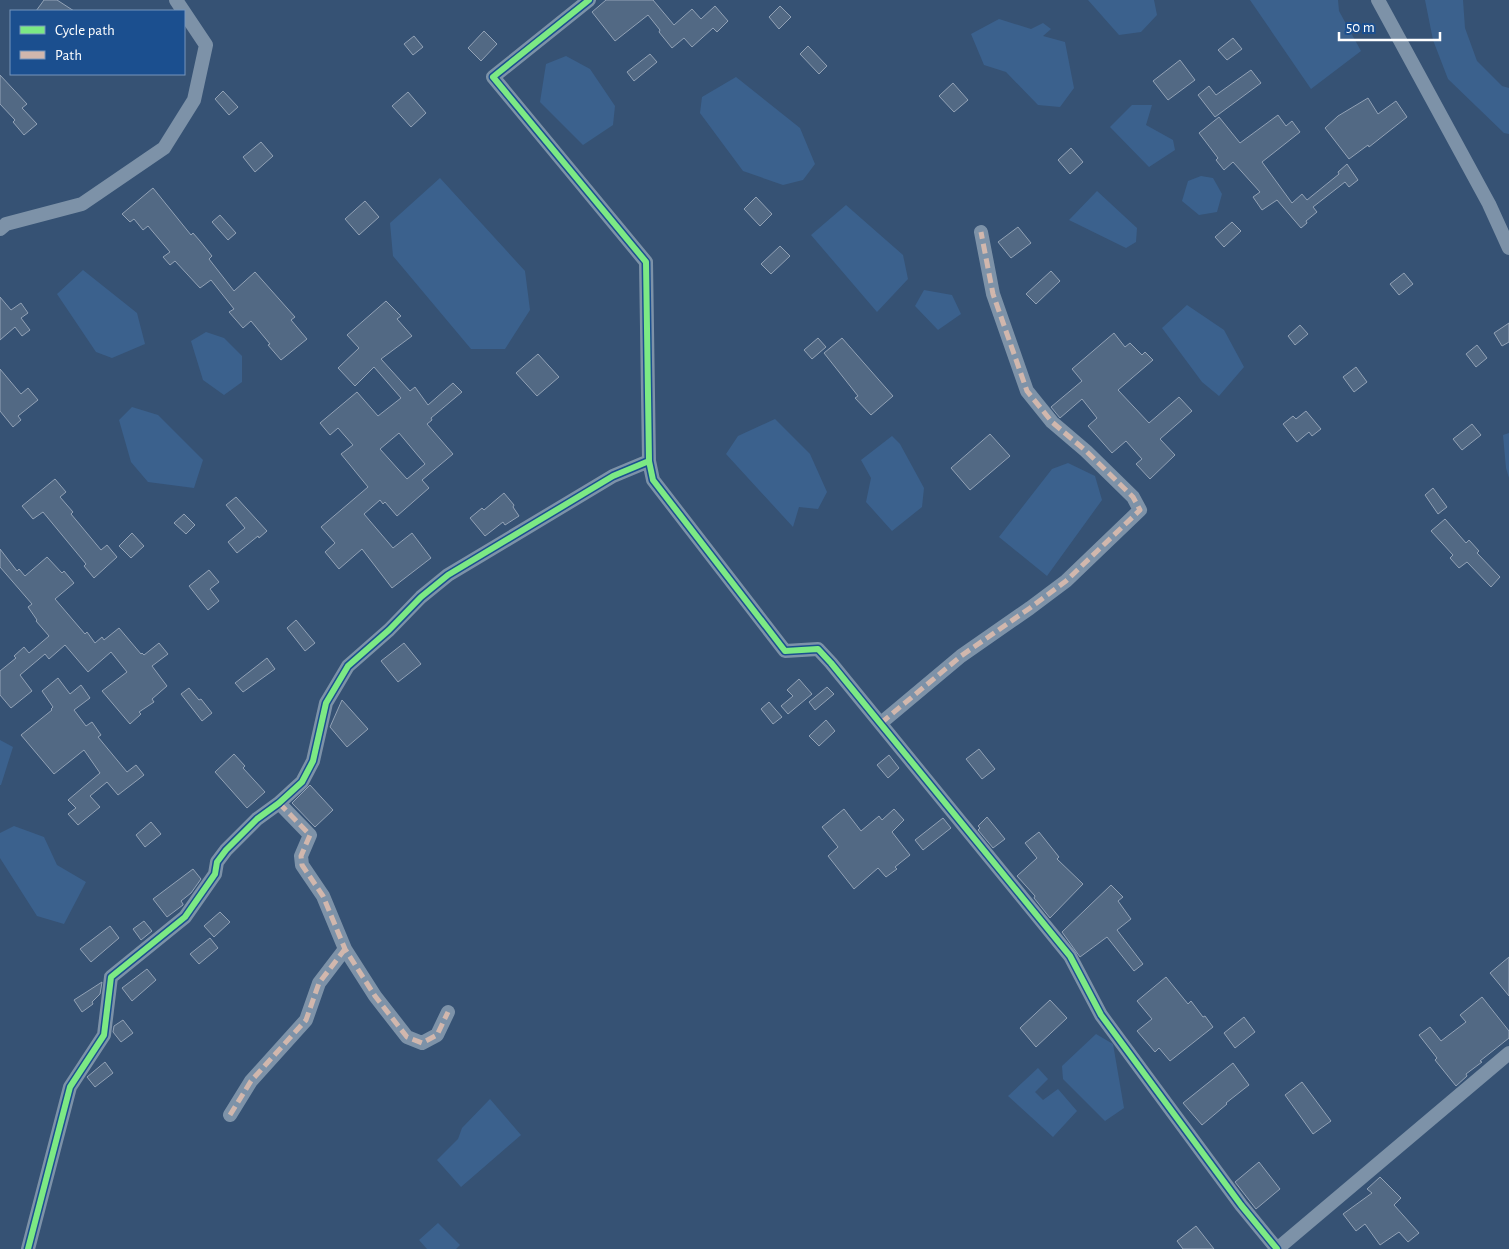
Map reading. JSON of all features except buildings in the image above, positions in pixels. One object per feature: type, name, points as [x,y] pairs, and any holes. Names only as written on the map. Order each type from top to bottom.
[{"type":"street","points":[[589,0],[493,77],[646,262],[650,461],[653,480],[785,651],[818,649],[881,723],[1070,956],[1101,1015],[1241,1205],[1277,1249],[1509,1053]]},
{"type":"street","points":[[1378,0],[1489,204],[1509,248]]},
{"type":"street","points":[[0,229],[6,224],[82,204],[164,148],[194,100],[206,45],[185,14]]},
{"type":"street","points":[[881,723],[961,656],[1066,581],[1140,510],[1133,497],[1086,451],[1052,422],[1027,391],[993,294],[981,232]]},
{"type":"street","points":[[28,1249],[70,1087],[104,1034],[111,977],[185,917],[215,874],[217,862],[226,850],[258,819],[279,804],[302,782],[313,761],[326,703],[348,666],[389,630],[420,597],[448,576],[612,476],[650,461]]},
{"type":"street","points":[[279,804],[310,835],[301,856],[302,864],[323,896],[345,949],[375,996],[407,1037],[422,1043],[437,1035],[448,1012]]},
{"type":"street","points":[[230,1115],[251,1081],[306,1020],[319,983],[345,949]]},
{"type":"water","points":[[1088,0],[1154,0],[1157,15],[1141,32],[1119,35]]},
{"type":"water","points":[[1250,0],[1338,0],[1339,11],[1361,51],[1311,89]]},
{"type":"water","points":[[1425,0],[1463,0],[1465,28],[1477,61],[1502,86],[1509,88],[1509,134],[1504,133],[1448,79],[1433,40]]},
{"type":"water","points":[[999,19],[1031,29],[1043,23],[1051,29],[1043,36],[1065,42],[1074,88],[1060,107],[1038,105],[1006,72],[984,65],[971,34]]},
{"type":"water","points":[[566,56],[590,69],[615,106],[613,125],[583,145],[540,102],[546,64]]},
{"type":"water","points":[[736,77],[800,128],[815,164],[803,180],[783,185],[743,171],[700,113],[702,97]]},
{"type":"water","points":[[1132,105],[1152,105],[1146,125],[1173,140],[1175,150],[1149,167],[1110,127]]},
{"type":"water","points":[[1201,176],[1213,178],[1222,194],[1217,212],[1199,215],[1182,201],[1188,181]]},
{"type":"water","points":[[440,178],[525,271],[530,310],[505,349],[471,349],[393,256],[390,223]]},
{"type":"water","points":[[1097,191],[1137,228],[1136,242],[1126,248],[1069,220]]},
{"type":"water","points":[[846,205],[903,255],[908,279],[877,312],[811,235]]},
{"type":"water","points":[[83,270],[137,313],[145,344],[112,358],[96,352],[57,294]]},
{"type":"water","points":[[924,290],[952,295],[961,314],[938,330],[915,306]]},
{"type":"water","points":[[1187,305],[1224,330],[1244,367],[1219,396],[1202,382],[1162,328]]},
{"type":"water","points":[[206,332],[224,338],[242,356],[242,382],[224,395],[203,380],[191,341]]},
{"type":"water","points":[[132,407],[158,415],[203,460],[194,488],[148,482],[131,462],[119,420]]},
{"type":"water","points":[[775,419],[810,454],[827,492],[818,509],[799,507],[793,527],[726,454],[738,436]]},
{"type":"water","points":[[1509,433],[1509,478],[1506,468],[1503,435]]},
{"type":"water","points":[[892,436],[900,444],[924,488],[922,507],[892,531],[866,502],[871,478],[861,460]]},
{"type":"water","points":[[1068,463],[1095,476],[1102,500],[1047,576],[999,537],[1052,469]]},
{"type":"water","points":[[0,740],[13,747],[1,785],[0,785]]},
{"type":"water","points":[[14,826],[44,837],[57,865],[86,882],[64,924],[37,916],[0,858],[0,833]]},
{"type":"water","points":[[1096,1034],[1113,1044],[1124,1108],[1105,1121],[1063,1079],[1062,1066]]},
{"type":"water","points":[[1038,1068],[1048,1079],[1035,1092],[1043,1100],[1058,1089],[1077,1111],[1053,1137],[1008,1096]]},
{"type":"water","points":[[490,1099],[521,1135],[461,1187],[437,1160],[458,1139],[462,1128]]},
{"type":"water","points":[[438,1223],[460,1245],[456,1249],[427,1249],[419,1240]]},
{"type":"marked path","points":[[881,723],[961,656],[1066,581],[1140,510],[1133,497],[1086,451],[1052,422],[1027,391],[993,294],[981,232]]},
{"type":"marked path","points":[[279,803],[310,835],[301,856],[302,865],[323,896],[345,949],[375,996],[407,1037],[422,1043],[437,1035],[448,1012]]},
{"type":"marked path","points":[[230,1115],[251,1081],[306,1020],[319,983],[345,949]]},
{"type":"cycle path","points":[[589,0],[493,77],[646,262],[649,461],[653,480],[785,651],[818,649],[1070,956],[1101,1015],[1241,1205],[1277,1249]]},
{"type":"cycle path","points":[[28,1249],[70,1087],[104,1035],[111,977],[185,917],[215,874],[217,862],[226,850],[257,819],[279,803],[302,782],[313,761],[326,703],[348,666],[389,630],[421,597],[448,575],[613,476],[649,461]]}]
